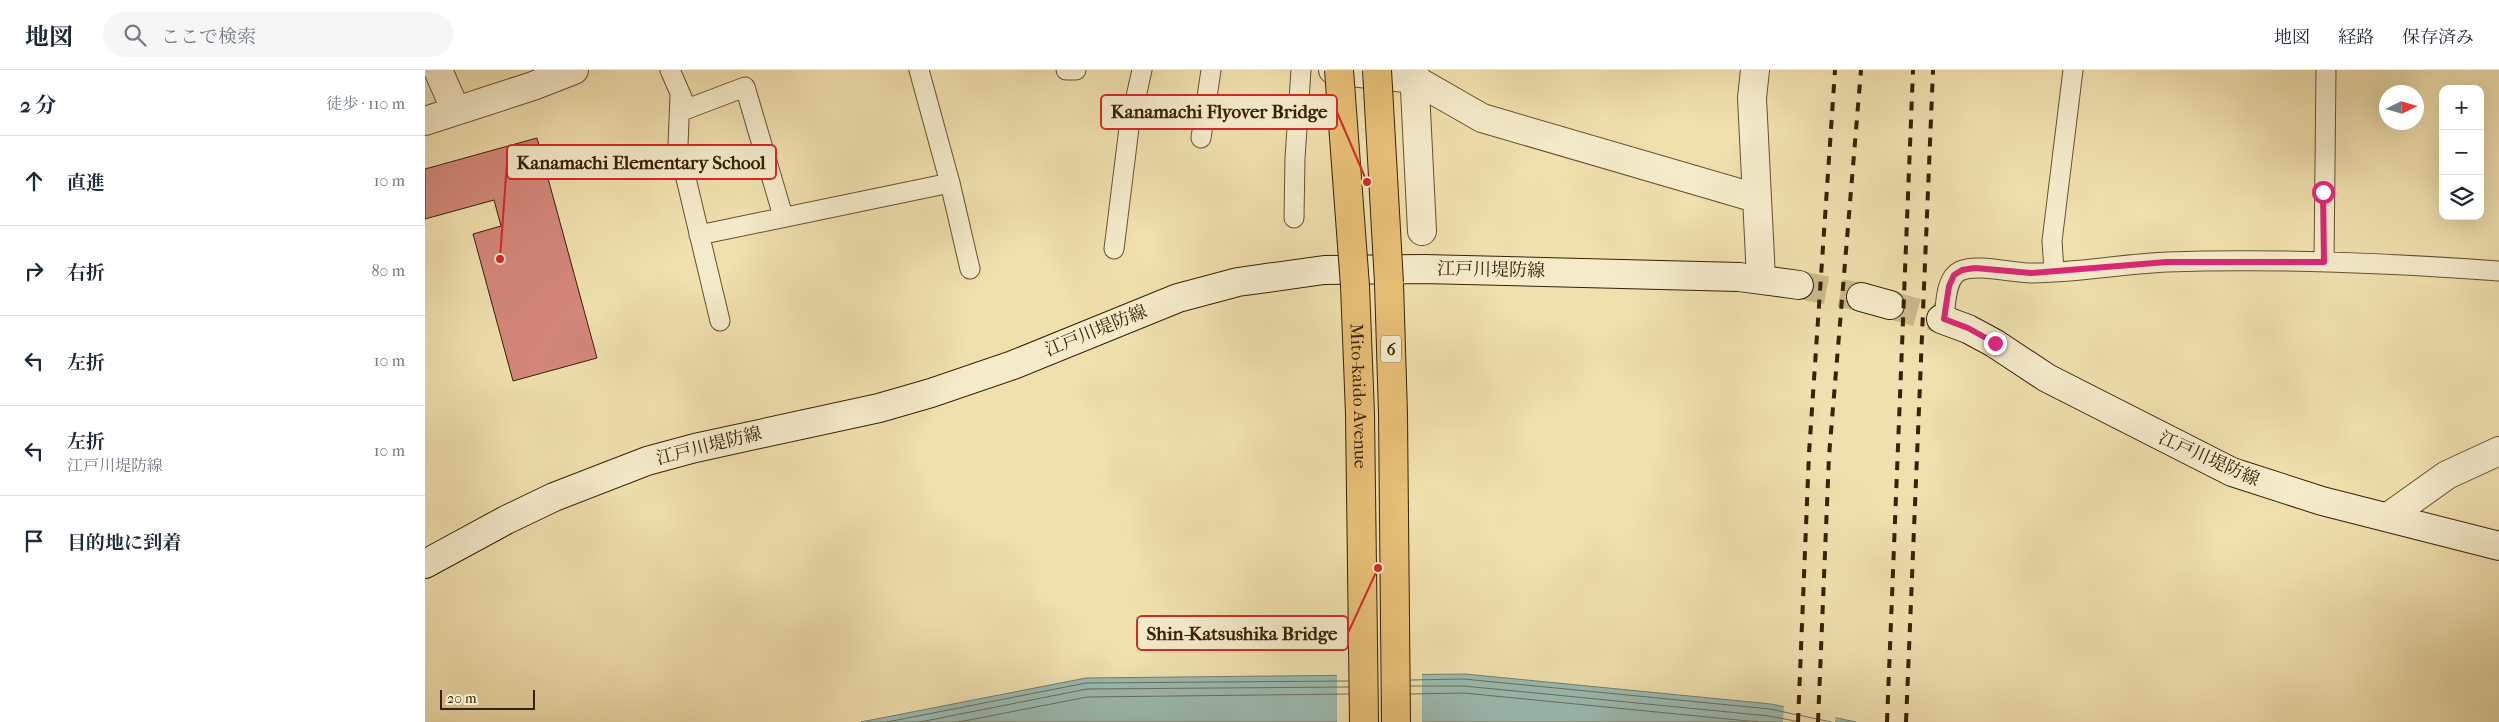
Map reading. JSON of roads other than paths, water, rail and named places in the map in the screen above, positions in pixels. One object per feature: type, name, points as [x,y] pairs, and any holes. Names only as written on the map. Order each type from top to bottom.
[{"type":"highway","points":[[1329,70],[1345,125]]},
{"type":"highway","name":"Mito-kaido Avenue","points":[[1339,70],[1345,125],[1355,286],[1360,414],[1364,722]]},
{"type":"highway","name":"Mito-kaido Avenue","points":[[1377,70],[1389,283],[1393,414],[1396,722]]},
{"type":"main road","points":[[438,70],[456,111]]},
{"type":"main road","points":[[425,121],[533,86],[574,70]]},
{"type":"main road","points":[[1333,70],[1414,74],[1482,118],[1756,198]]},
{"type":"main road","points":[[1755,70],[1752,98],[1761,278]]},
{"type":"main road","points":[[1414,74],[1422,231]]},
{"type":"main road","name":"江戸川堤防線","points":[[425,564],[506,520],[546,501],[638,464],[695,448],[879,408],[931,393],[973,380],[1150,308],[1208,288],[1323,270],[1542,271],[1761,278],[1799,285]]},
{"type":"main road","points":[[1861,297],[1890,305]]},
{"type":"main road","name":"江戸川堤防線","points":[[1943,319],[1968,328],[1995,343],[2047,378],[2232,472],[2321,501],[2388,516],[2499,546]]},
{"type":"main road","points":[[2388,516],[2447,475],[2499,452]]},
{"type":"lane","points":[[670,70],[687,109],[745,87],[783,216]]},
{"type":"lane","points":[[919,70],[971,269]]},
{"type":"lane","points":[[1066,70],[1075,70]]},
{"type":"lane","points":[[1113,249],[1129,128],[1142,70]]},
{"type":"lane","points":[[1201,138],[1211,70]]},
{"type":"lane","points":[[1294,218],[1295,158],[1301,70]]},
{"type":"lane","points":[[2054,271],[2052,241],[2073,70]]},
{"type":"lane","points":[[2324,262],[2325,70]]},
{"type":"lane","points":[[680,94],[678,145],[720,321]]},
{"type":"lane","points":[[699,235],[783,216],[950,183]]},
{"type":"lane","points":[[1943,319],[1949,286],[1954,275],[1962,270],[1975,268],[2031,273],[2167,262],[2324,262],[2389,263],[2499,271]]},
{"type":"water","points":[[1465,674],[1771,704],[1856,722],[861,722],[1086,678]]},
{"type":"tunnel","points":[[1799,285],[1861,297]]},
{"type":"tunnel","points":[[1890,305],[1941,319]]},
{"type":"railway","points":[[1798,722],[1809,453],[1835,70]]},
{"type":"railway","points":[[1818,722],[1829,456],[1861,70]]},
{"type":"railway","points":[[1887,722],[1913,70]]},
{"type":"railway","points":[[1906,722],[1933,70]]},
{"type":"place","name":"Kanamachi Flyover Bridge","points":[[1367,182]]},
{"type":"place","name":"Kanamachi Elementary School","points":[[500,259]]},
{"type":"place","name":"Shin-Katsushika Bridge","points":[[1378,568]]}]
